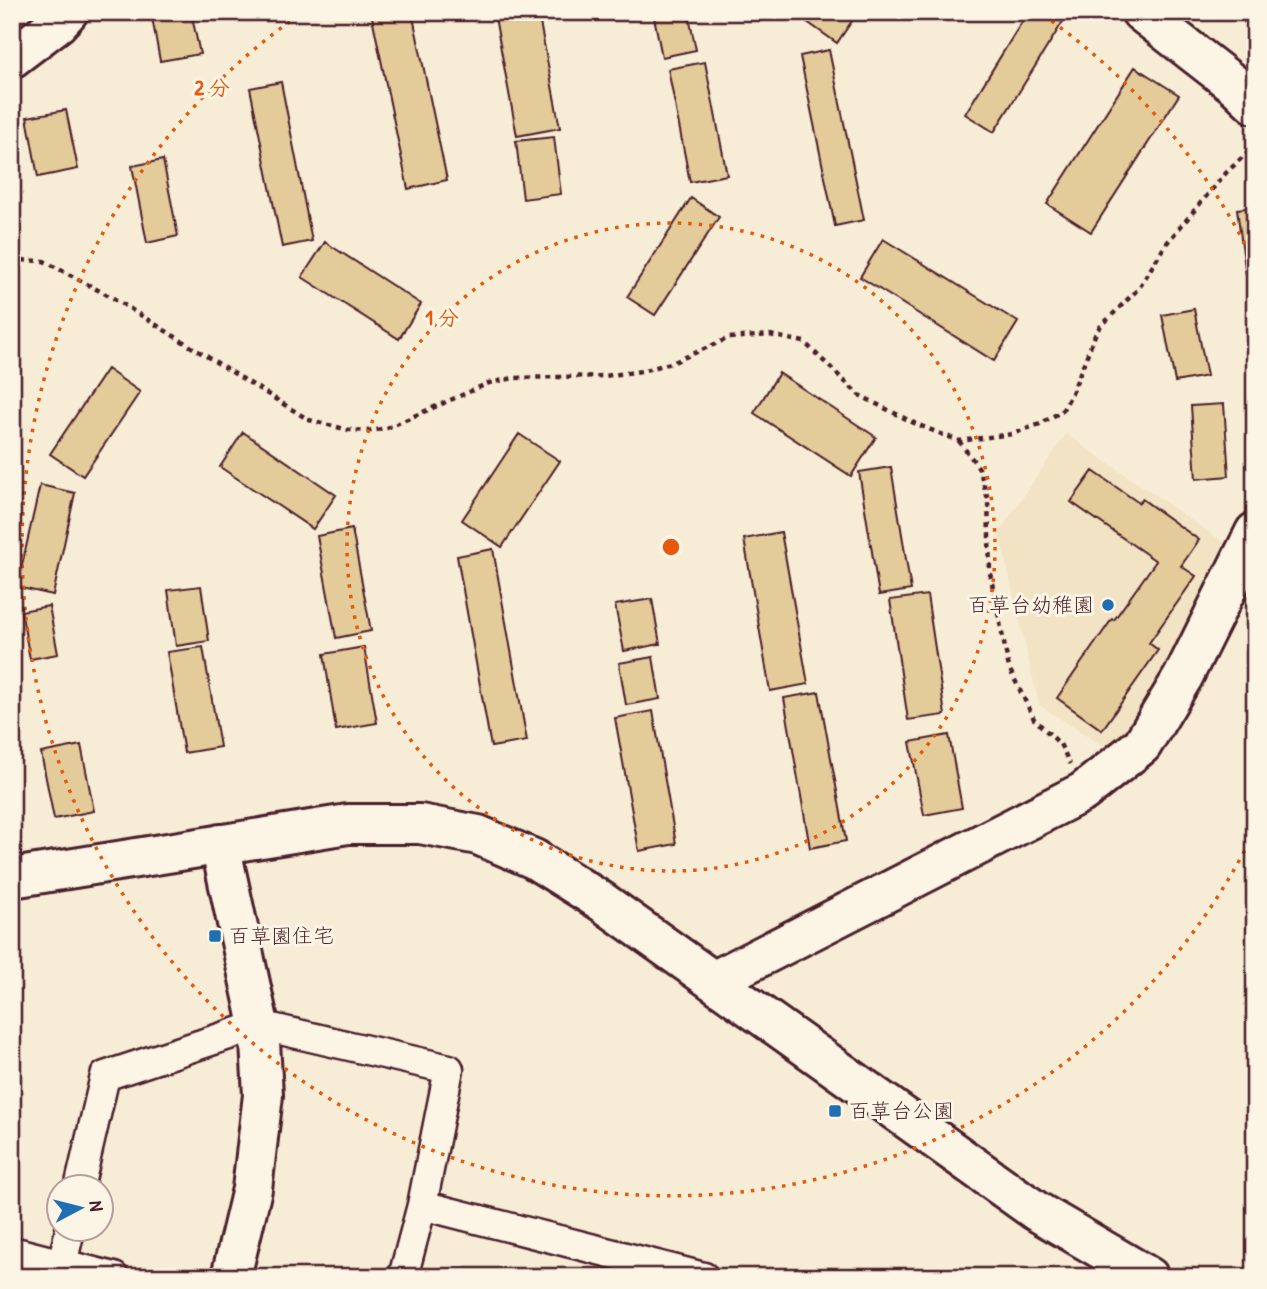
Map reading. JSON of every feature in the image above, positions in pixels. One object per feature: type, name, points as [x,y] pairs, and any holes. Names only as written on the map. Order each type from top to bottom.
[{"type":"street","points":[[12,58],[58,23],[68,12]]},
{"type":"street","points":[[1141,12],[1245,95]]},
{"type":"street","points":[[713,981],[1083,792],[1142,745],[1183,677],[1255,532]]},
{"type":"street","points":[[12,878],[348,824],[420,824],[478,835],[534,859],[601,901],[1036,1211],[1149,1277]]},
{"type":"street","points":[[220,844],[258,1026],[263,1095],[252,1189],[231,1277]]},
{"type":"street","points":[[82,1174],[105,1076],[258,1026],[449,1069],[422,1205],[402,1277]]},
{"type":"street","points":[[422,1205],[704,1277]]},
{"type":"street","points":[[61,1270],[67,1244]]},
{"type":"street","points":[[12,1251],[61,1270],[114,1277]]},
{"type":"path","points":[[1236,12],[1255,30]]},
{"type":"path","points":[[12,260],[44,261],[113,298],[309,420],[349,430],[370,431],[387,428],[489,383],[514,378],[604,376],[642,371],[674,362],[729,338],[770,335],[804,342],[859,396],[958,441],[1012,434],[1040,424],[1062,411],[1097,330],[1139,288],[1166,244],[1225,174],[1255,145]]},
{"type":"path","points":[[958,441],[979,468],[988,499],[990,573],[1009,668],[1034,719],[1060,744],[1083,792]]},
{"type":"path","points":[[1255,1260],[1251,1264],[1255,1266]]},
{"type":"shaded area","name":"百草台幼稚園","points":[[1066,434],[1229,546],[1172,664],[1132,728],[1105,747],[1039,705],[999,532]]},
{"type":"building","points":[[151,12],[191,12],[200,54],[160,61]]},
{"type":"building","points":[[371,12],[412,12],[447,180],[408,189]]},
{"type":"building","points":[[494,12],[538,12],[560,128],[517,136]]},
{"type":"building","points":[[653,12],[688,12],[696,50],[662,57]]},
{"type":"building","points":[[808,12],[858,12],[837,43],[803,19]]},
{"type":"building","points":[[1028,12],[1069,12],[994,132],[965,114]]},
{"type":"building","points":[[829,50],[864,220],[835,226],[800,56]]},
{"type":"building","points":[[705,62],[727,175],[690,182],[668,69]]},
{"type":"building","points":[[1135,67],[1179,95],[1091,232],[1047,204]]},
{"type":"building","points":[[281,82],[312,241],[282,247],[250,88]]},
{"type":"building","points":[[66,110],[78,169],[38,177],[27,117]]},
{"type":"building","points":[[554,137],[561,194],[523,199],[516,141]]},
{"type":"building","points":[[163,160],[178,236],[147,243],[132,166]]},
{"type":"building","points":[[691,198],[719,217],[655,315],[627,297]]},
{"type":"building","points":[[1255,207],[1255,274],[1246,275],[1237,209]]},
{"type":"building","points":[[883,239],[1018,322],[994,361],[860,277]]},
{"type":"building","points":[[325,242],[421,304],[399,339],[302,277]]},
{"type":"building","points":[[1194,309],[1207,376],[1175,382],[1162,315]]},
{"type":"building","points":[[107,369],[140,392],[83,476],[50,454]]},
{"type":"building","points":[[779,373],[876,437],[851,476],[754,413]]},
{"type":"building","points":[[1224,404],[1229,476],[1196,479],[1191,406]]},
{"type":"building","points":[[243,432],[336,495],[313,529],[220,467]]},
{"type":"building","points":[[519,434],[560,461],[502,547],[462,520]]},
{"type":"building","points":[[891,467],[911,590],[879,595],[859,472]]},
{"type":"building","points":[[1093,471],[1139,503],[1142,499],[1199,540],[1181,566],[1196,576],[1149,643],[1158,650],[1102,730],[1057,698],[1156,561],[1071,502]]},
{"type":"building","points":[[40,485],[75,493],[53,595],[17,587]]},
{"type":"building","points":[[352,529],[371,631],[336,638],[317,536]]},
{"type":"building","points":[[781,532],[808,684],[770,691],[744,539]]},
{"type":"building","points":[[493,549],[527,741],[491,747],[457,556]]},
{"type":"building","points":[[201,586],[209,641],[176,646],[168,590]]},
{"type":"building","points":[[927,595],[945,715],[908,720],[890,600]]},
{"type":"building","points":[[652,599],[660,644],[624,651],[615,605]]},
{"type":"building","points":[[49,606],[58,654],[30,659],[21,611]]},
{"type":"building","points":[[203,647],[220,747],[184,753],[167,652]]},
{"type":"building","points":[[364,647],[377,723],[336,730],[324,654]]},
{"type":"building","points":[[653,657],[660,699],[626,705],[619,663]]},
{"type":"building","points":[[819,692],[846,841],[810,848],[784,698]]},
{"type":"building","points":[[653,711],[676,844],[639,851],[615,718]]},
{"type":"building","points":[[949,735],[962,808],[924,815],[910,742]]},
{"type":"building","points":[[81,745],[94,811],[54,819],[41,753]]},
{"type":"place","name":"百草台幼稚園","points":[[1108,605]]},
{"type":"place","name":"百草園住宅","points":[[215,936]]},
{"type":"place","name":"百草台公園","points":[[835,1111]]}]
